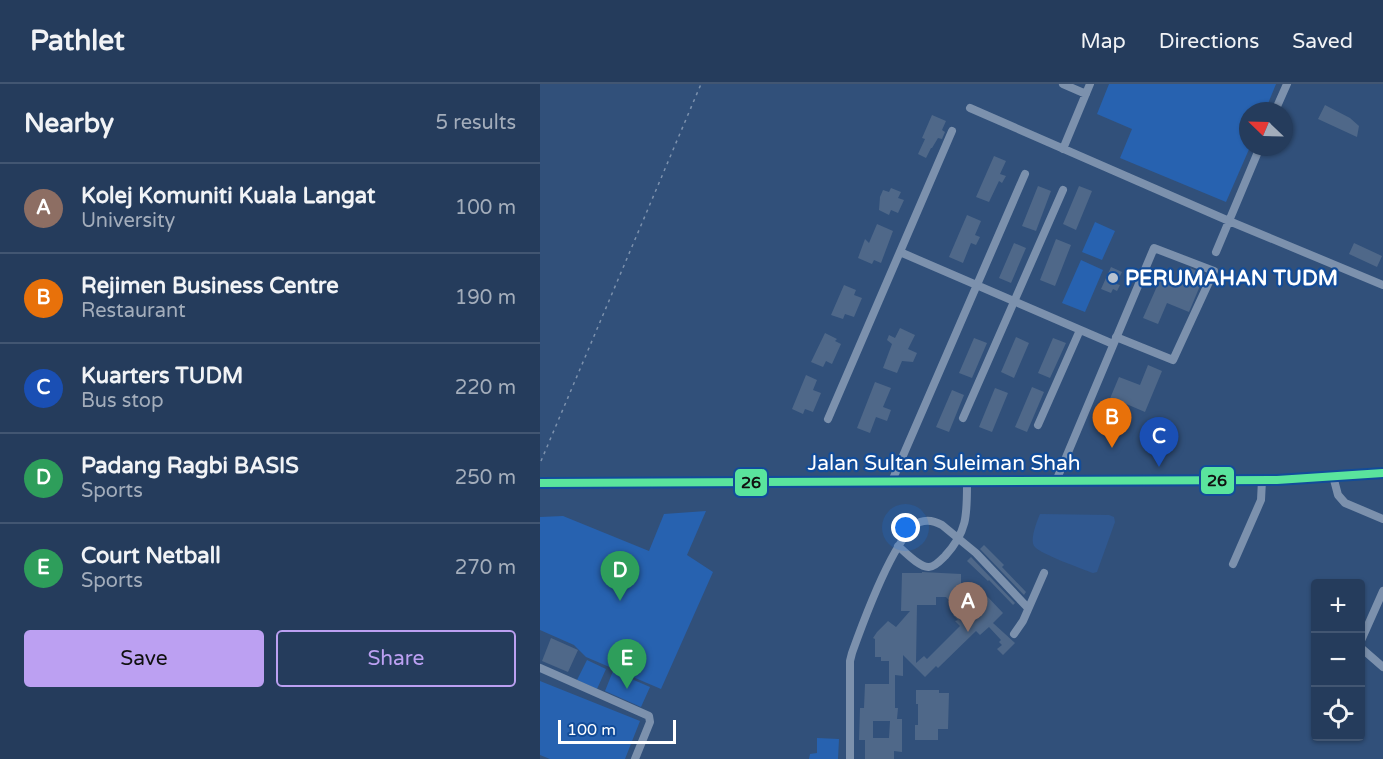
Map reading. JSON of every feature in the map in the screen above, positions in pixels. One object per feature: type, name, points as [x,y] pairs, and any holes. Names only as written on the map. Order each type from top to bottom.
[{"type":"street","points":[[1063,84],[1086,94]]},
{"type":"street","points":[[1063,149],[1090,84]]},
{"type":"street","points":[[1279,102],[1287,84]]},
{"type":"street","points":[[970,108],[1229,221],[1383,285]]},
{"type":"street","points":[[828,418],[952,131]]},
{"type":"street","points":[[1216,252],[1256,156]]},
{"type":"street","points":[[892,482],[1025,174]]},
{"type":"street","points":[[963,418],[1063,190]]},
{"type":"street","points":[[900,252],[1080,330],[1115,340],[1173,360],[1214,271],[1154,248],[1115,340],[1056,481]]},
{"type":"street","points":[[1038,425],[1080,330]]},
{"type":"street","name":"Jalan Sultan Suleiman Shah","points":[[540,483],[1262,480],[1383,473]]},
{"type":"street","points":[[1333,476],[1338,495],[1345,503],[1383,519]]},
{"type":"street","points":[[1233,564],[1261,500],[1262,480]]},
{"type":"street","points":[[898,546],[925,567],[939,562],[952,547],[964,526],[967,481]]},
{"type":"street","points":[[850,759],[851,657],[888,564],[898,546],[914,526],[928,520],[942,525],[976,553],[1028,608]]},
{"type":"street","points":[[1014,634],[1019,628],[1044,573]]},
{"type":"street","points":[[1365,633],[1383,591]]},
{"type":"street","points":[[1365,650],[1383,667]]},
{"type":"street","points":[[540,668],[649,716],[650,722],[635,759]]},
{"type":"path","points":[[540,461],[701,84]]},
{"type":"shaded area","points":[[1109,84],[1276,84],[1269,102],[1239,102],[1239,156],[1246,156],[1226,202],[1120,158],[1132,129],[1097,114]]},
{"type":"shaded area","points":[[1095,222],[1115,231],[1102,260],[1082,252]]},
{"type":"shaded area","points":[[1081,260],[1103,270],[1085,312],[1062,303]]},
{"type":"shaded area","points":[[706,511],[687,555],[713,572],[661,689],[586,657],[574,645],[540,630],[540,517],[563,516],[649,551],[664,514]]},
{"type":"shaded area","points":[[1040,514],[1114,517],[1115,522],[1097,572],[1093,573],[1062,561],[1035,547],[1033,536]]},
{"type":"shaded area","points":[[587,660],[606,669],[597,689],[577,680]]},
{"type":"shaded area","points":[[613,671],[650,687],[641,707],[605,691]]},
{"type":"shaded area","points":[[540,681],[640,721],[625,759],[550,759],[540,755]]},
{"type":"shaded area","points":[[817,738],[839,739],[838,759],[809,759],[810,754],[817,753]]},
{"type":"building","points":[[1325,105],[1350,118],[1359,126],[1357,137],[1318,119]]},
{"type":"building","points":[[932,115],[946,121],[942,130],[945,132],[942,139],[938,138],[926,158],[918,154]]},
{"type":"building","points":[[994,156],[1006,161],[1000,174],[1006,176],[1002,183],[999,181],[989,202],[976,197]]},
{"type":"building","points":[[1038,186],[1051,191],[1036,231],[1022,226]]},
{"type":"building","points":[[1079,186],[1092,191],[1076,230],[1063,224]]},
{"type":"building","points":[[891,188],[901,192],[898,198],[904,200],[898,213],[891,210],[889,215],[879,210],[883,190],[889,192]]},
{"type":"building","points":[[967,215],[981,221],[975,235],[980,237],[976,245],[971,243],[963,263],[949,257]]},
{"type":"building","points":[[877,224],[893,231],[881,263],[874,260],[872,264],[858,258],[865,239],[869,243]]},
{"type":"building","points":[[1056,239],[1071,245],[1055,286],[1040,280]]},
{"type":"building","points":[[1014,243],[1026,248],[1011,283],[999,278]]},
{"type":"building","points":[[1354,243],[1382,256],[1377,267],[1349,254]]},
{"type":"building","name":"PERUMAHAN TUDM","points":[[1111,267],[1122,272],[1116,284],[1120,285],[1117,291],[1113,289],[1111,293],[1101,289]]},
{"type":"building","points":[[1190,268],[1205,274],[1189,312],[1167,303],[1158,324],[1143,318],[1162,275],[1183,284]]},
{"type":"building","points":[[844,285],[856,290],[854,295],[862,298],[854,317],[845,314],[843,319],[831,315]]},
{"type":"building","points":[[900,328],[915,335],[908,349],[917,353],[913,362],[902,361],[897,373],[883,368],[892,344],[887,340],[889,335],[895,338]]},
{"type":"building","points":[[825,333],[837,339],[835,341],[841,344],[832,364],[826,361],[823,367],[811,362]]},
{"type":"building","points":[[1016,337],[1029,343],[1014,378],[1001,372]]},
{"type":"building","points":[[974,338],[987,343],[972,378],[959,373]]},
{"type":"building","points":[[1053,338],[1066,343],[1050,378],[1038,373]]},
{"type":"building","points":[[1148,365],[1162,371],[1145,412],[1124,403],[1115,426],[1101,420],[1119,377],[1140,385]]},
{"type":"building","points":[[806,375],[817,380],[813,390],[821,393],[813,412],[805,409],[803,414],[792,409]]},
{"type":"building","points":[[875,382],[891,388],[883,407],[891,410],[887,421],[876,417],[870,433],[857,428]]},
{"type":"building","points":[[1032,387],[1044,392],[1027,432],[1015,427]]},
{"type":"building","points":[[995,388],[1008,393],[992,432],[979,427]]},
{"type":"building","points":[[952,390],[964,395],[949,432],[936,427]]},
{"type":"building","points":[[984,545],[1026,592],[1024,595],[980,549]]},
{"type":"building","points":[[971,557],[1015,603],[1013,605],[967,561]]},
{"type":"building","points":[[902,573],[961,574],[961,583],[977,600],[984,593],[1003,613],[993,623],[1015,643],[1003,655],[997,649],[1002,645],[999,642],[1001,640],[989,627],[980,635],[976,631],[938,668],[936,666],[925,677],[903,655],[903,676],[895,675],[895,708],[898,708],[897,719],[902,719],[902,752],[894,751],[894,759],[865,759],[865,740],[859,740],[860,708],[864,708],[865,684],[889,684],[889,661],[881,661],[881,657],[875,657],[875,639],[873,638],[888,621],[896,627],[910,611],[901,611]],"holes":[[[936,597],[946,597],[958,610],[953,615],[960,626],[927,659],[924,656],[916,663],[917,605],[936,605]],[[873,721],[890,721],[889,738],[873,738]]]},
{"type":"building","points":[[551,638],[578,650],[568,672],[542,661]]},
{"type":"building","points":[[916,690],[939,690],[939,693],[949,693],[948,729],[938,729],[938,740],[915,740],[915,725],[918,725]]},
{"type":"transit line","name":"26","points":[[540,483],[1277,480],[1383,473]]},
{"type":"place","name":"PERUMAHAN TUDM","points":[[1113,278]]},
{"type":"place","name":"Rejimen Business Centre","points":[[1112,448]]},
{"type":"place","name":"Kuarters TUDM","points":[[1159,467]]},
{"type":"place","name":"Padang Ragbi BASIS","points":[[620,601]]},
{"type":"place","name":"Kolej Komuniti Kuala Langat","points":[[968,632]]},
{"type":"place","name":"Court Netball","points":[[627,689]]}]
